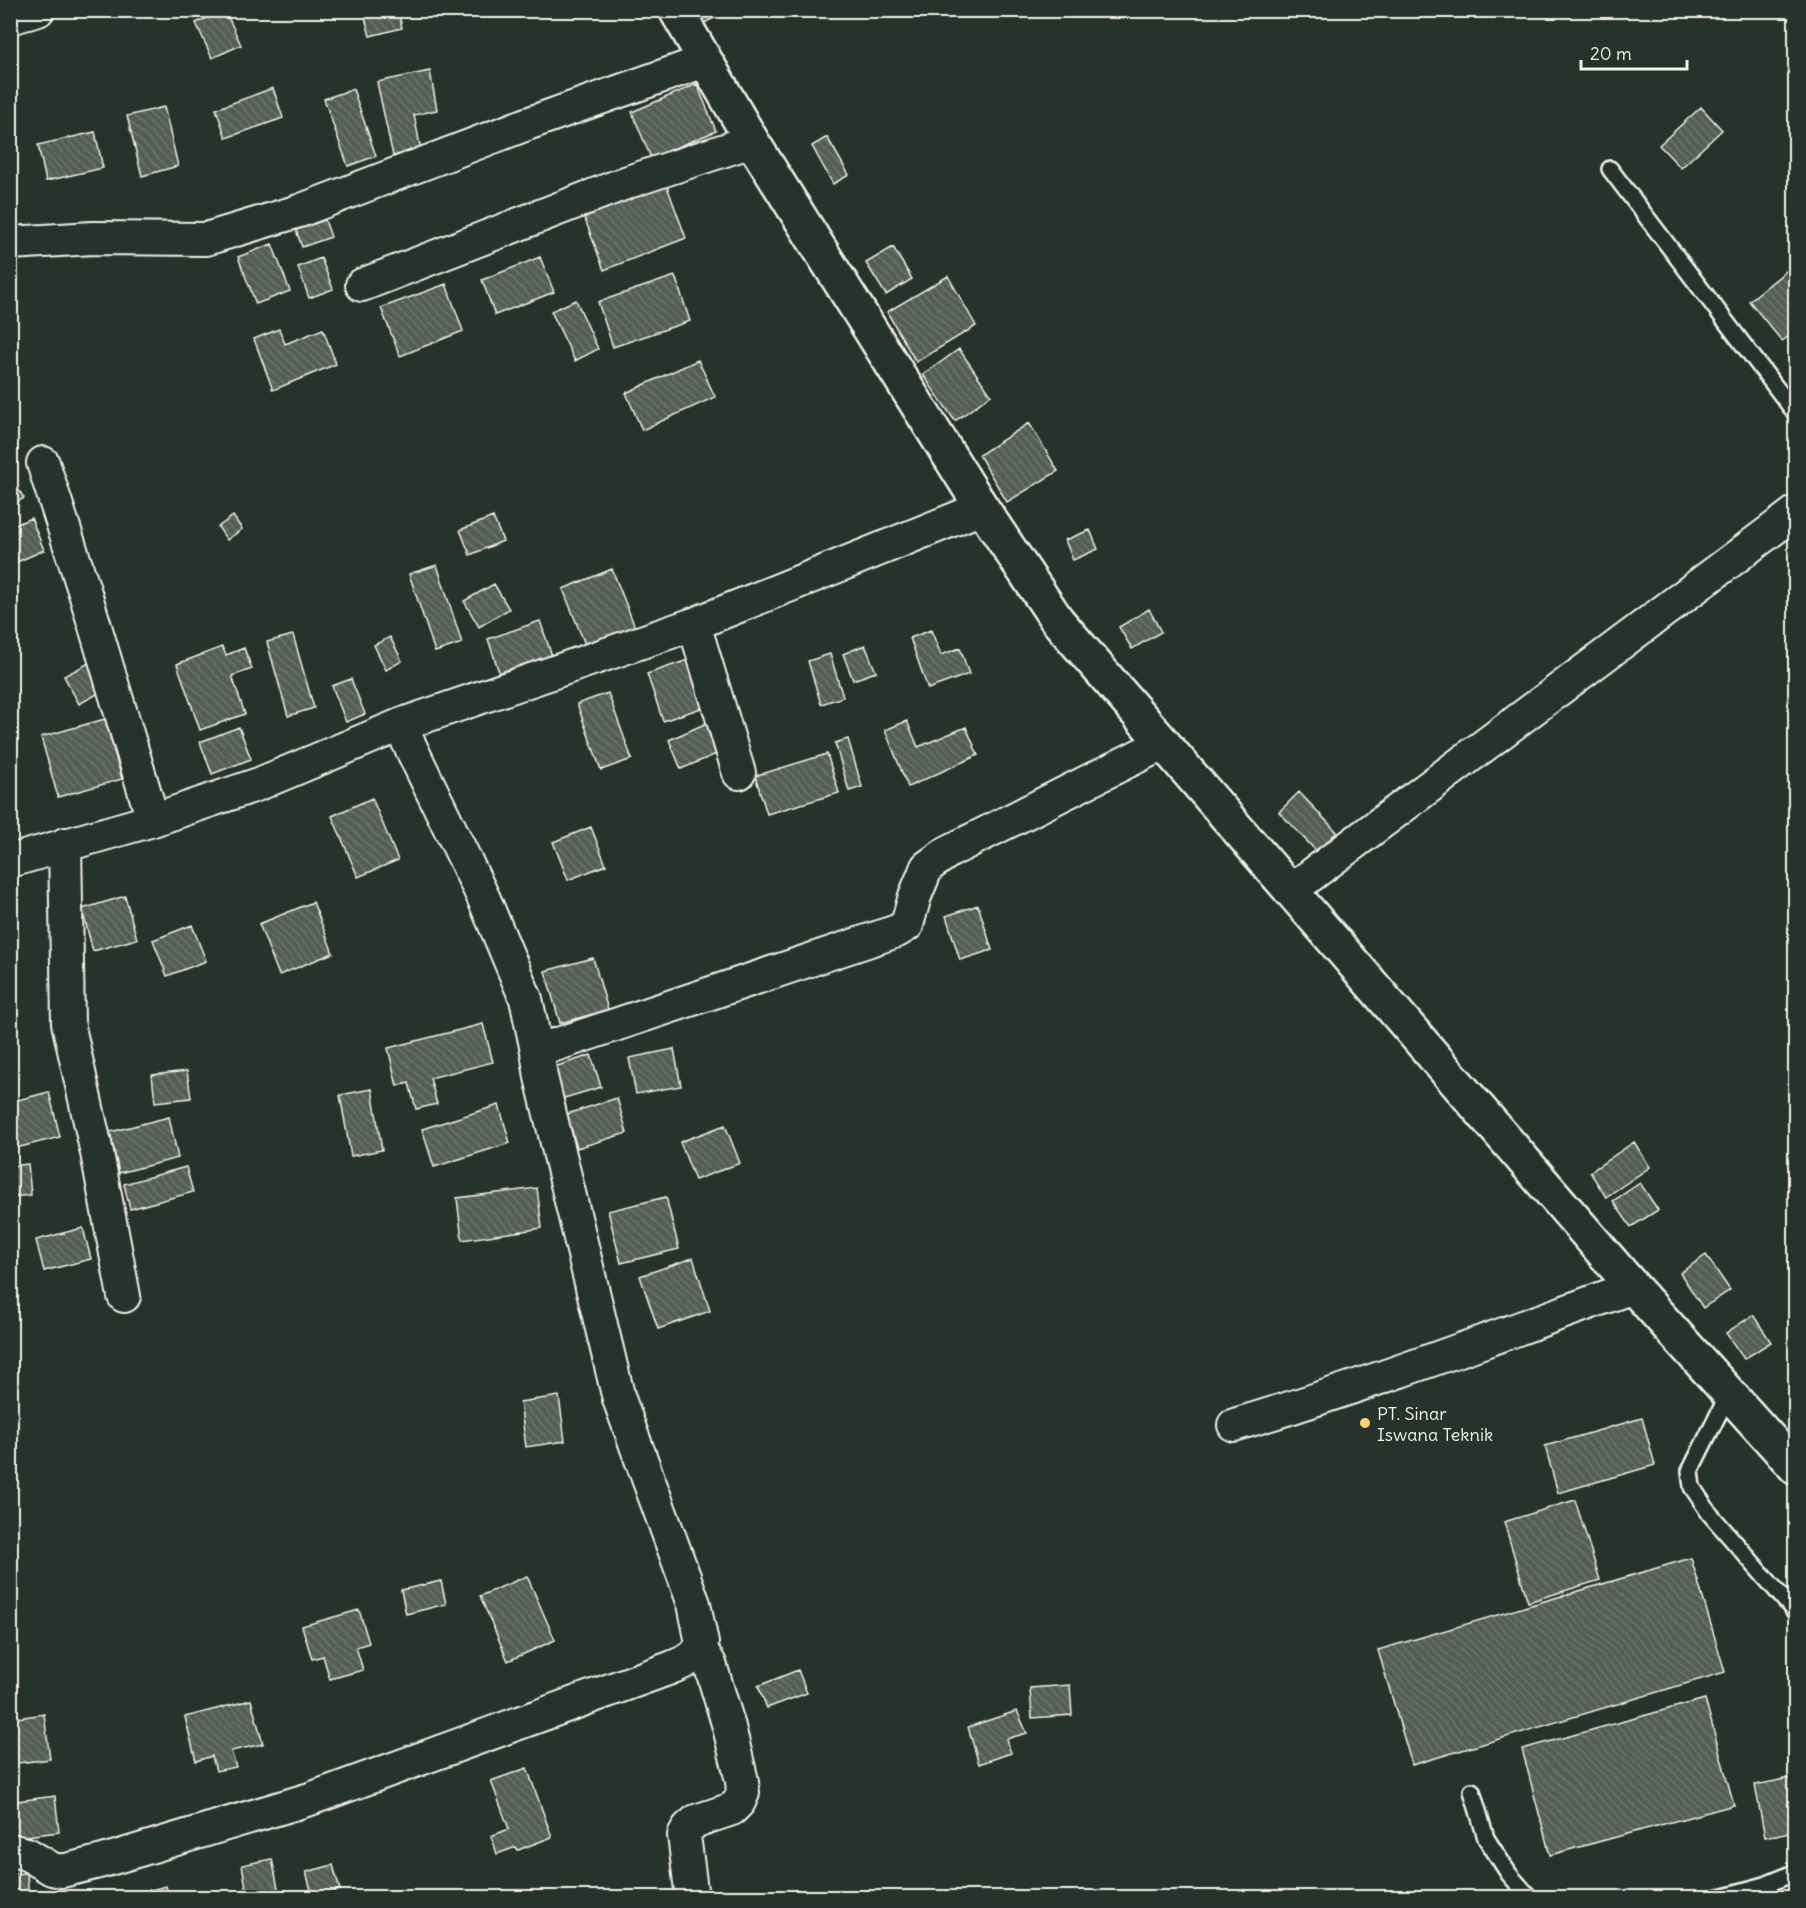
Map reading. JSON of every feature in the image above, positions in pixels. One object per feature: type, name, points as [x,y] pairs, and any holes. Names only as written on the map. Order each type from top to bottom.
[{"type":"street","points":[[10,18],[38,10]]},
{"type":"street","points":[[676,10],[752,141],[982,508],[1057,620],[1633,1287],[1796,1468]]},
{"type":"street","points":[[10,243],[93,238],[206,239],[299,211],[527,124],[705,61]]},
{"type":"street","points":[[362,285],[628,183],[752,141]]},
{"type":"street","points":[[43,463],[85,593],[153,820]]},
{"type":"street","points":[[10,861],[153,820],[259,784],[400,725],[694,624],[982,508]]},
{"type":"street","points":[[1290,891],[1796,512]]},
{"type":"street","points":[[694,624],[739,773]]},
{"type":"street","points":[[10,1850],[27,1854],[52,1869],[62,1871],[103,1861],[310,1799],[665,1670],[687,1661],[702,1643],[694,1604],[619,1399],[541,1077],[526,999],[484,899],[400,725]]},
{"type":"street","points":[[537,1051],[897,931],[907,924],[927,867],[948,852],[1164,743]]},
{"type":"street","points":[[65,844],[68,1023],[97,1153],[124,1296]]},
{"type":"street","points":[[1234,1425],[1397,1373],[1633,1287]]},
{"type":"street","points":[[692,1898],[684,1835],[696,1821],[732,1809],[739,1802],[743,1793],[726,1717],[710,1664],[700,1648]]},
{"type":"lane","points":[[1610,169],[1796,414]]},
{"type":"lane","points":[[1729,1393],[1689,1471],[1692,1487],[1710,1514],[1796,1613]]},
{"type":"lane","points":[[1472,1791],[1486,1838],[1509,1874],[1530,1898]]},
{"type":"lane","points":[[1717,1898],[1765,1885],[1796,1872]]},
{"type":"building","points":[[225,10],[241,45],[212,58],[196,23]]},
{"type":"building","points":[[363,10],[398,10],[402,28],[370,36]]},
{"type":"building","points":[[693,10],[730,10],[700,25]]},
{"type":"building","points":[[430,71],[437,110],[414,115],[421,150],[393,156],[377,82]]},
{"type":"building","points":[[697,84],[716,131],[651,158],[632,112]]},
{"type":"building","points":[[273,88],[283,118],[226,138],[216,109]]},
{"type":"building","points":[[353,89],[376,156],[348,166],[324,99]]},
{"type":"building","points":[[164,107],[178,166],[142,176],[127,116]]},
{"type":"building","points":[[1701,107],[1722,130],[1681,168],[1659,145]]},
{"type":"building","points":[[95,132],[103,168],[46,181],[38,145]]},
{"type":"building","points":[[827,137],[849,175],[833,184],[812,146]]},
{"type":"building","points":[[665,181],[686,238],[604,270],[583,214]]},
{"type":"building","points":[[325,220],[331,237],[302,247],[296,230]]},
{"type":"building","points":[[272,244],[290,291],[256,304],[238,257]]},
{"type":"building","points":[[893,247],[912,279],[886,295],[866,263]]},
{"type":"building","points":[[540,257],[554,292],[495,315],[482,280]]},
{"type":"building","points":[[321,258],[333,289],[309,298],[298,267]]},
{"type":"building","points":[[1796,263],[1796,331],[1782,341],[1749,301]]},
{"type":"building","points":[[675,276],[690,321],[613,347],[598,302]]},
{"type":"building","points":[[948,276],[976,326],[916,362],[887,312]]},
{"type":"building","points":[[446,284],[463,331],[400,356],[381,308]]},
{"type":"building","points":[[576,300],[598,349],[575,361],[551,311]]},
{"type":"building","points":[[279,329],[285,344],[323,329],[336,364],[273,390],[254,339]]},
{"type":"building","points":[[959,349],[991,395],[955,421],[923,375]]},
{"type":"building","points":[[698,360],[715,397],[642,430],[626,393]]},
{"type":"building","points":[[1029,423],[1058,471],[1007,502],[979,455]]},
{"type":"building","points":[[10,477],[24,498],[10,507]]},
{"type":"building","points":[[233,516],[242,529],[227,540],[218,527]]},
{"type":"building","points":[[493,517],[503,541],[470,555],[460,530]]},
{"type":"building","points":[[31,518],[44,550],[10,565],[10,527]]},
{"type":"building","points":[[1090,530],[1098,549],[1073,560],[1065,540]]},
{"type":"building","points":[[437,565],[462,643],[435,652],[409,574]]},
{"type":"building","points":[[612,569],[635,627],[586,647],[563,589]]},
{"type":"building","points":[[494,584],[509,609],[479,627],[464,601]]},
{"type":"building","points":[[1149,609],[1161,632],[1132,649],[1119,627]]},
{"type":"building","points":[[540,621],[552,656],[500,675],[488,639]]},
{"type":"building","points":[[931,630],[941,655],[960,648],[969,674],[928,689],[910,638]]},
{"type":"building","points":[[293,635],[314,708],[288,716],[267,642]]},
{"type":"building","points":[[390,637],[402,661],[386,670],[374,645]]},
{"type":"building","points":[[865,645],[876,672],[853,680],[843,654]]},
{"type":"building","points":[[222,647],[226,655],[244,648],[252,669],[232,676],[245,714],[200,730],[177,664]]},
{"type":"building","points":[[830,654],[843,697],[821,704],[808,661]]},
{"type":"building","points":[[691,659],[707,706],[663,721],[647,674]]},
{"type":"building","points":[[89,663],[103,691],[79,704],[64,676]]},
{"type":"building","points":[[351,679],[365,714],[346,722],[332,686]]},
{"type":"building","points":[[608,693],[632,759],[601,770],[577,704]]},
{"type":"building","points":[[105,719],[122,779],[58,797],[41,737]]},
{"type":"building","points":[[907,721],[918,747],[966,727],[978,755],[908,787],[885,730]]},
{"type":"building","points":[[709,722],[721,752],[681,769],[669,740]]},
{"type":"building","points":[[239,727],[251,759],[212,774],[200,742]]},
{"type":"building","points":[[848,739],[862,787],[849,791],[835,743]]},
{"type":"building","points":[[827,754],[839,793],[767,814],[755,776]]},
{"type":"building","points":[[1299,792],[1337,832],[1317,852],[1279,812]]},
{"type":"building","points":[[372,798],[398,860],[358,877],[332,816]]},
{"type":"building","points":[[591,827],[606,865],[568,880],[553,842]]},
{"type":"building","points":[[125,896],[137,939],[93,951],[82,909]]},
{"type":"building","points":[[313,902],[333,953],[279,975],[259,924]]},
{"type":"building","points":[[978,905],[992,950],[960,960],[946,916]]},
{"type":"building","points":[[192,925],[206,961],[167,976],[153,940]]},
{"type":"building","points":[[593,958],[608,1010],[560,1023],[545,971]]},
{"type":"building","points":[[483,1024],[493,1062],[430,1078],[437,1104],[416,1109],[409,1083],[397,1086],[388,1048]]},
{"type":"building","points":[[674,1049],[681,1086],[636,1094],[629,1058]]},
{"type":"building","points":[[591,1055],[601,1087],[551,1102],[542,1071]]},
{"type":"building","points":[[187,1071],[191,1098],[155,1102],[152,1075]]},
{"type":"building","points":[[372,1089],[382,1150],[351,1156],[340,1095]]},
{"type":"building","points":[[49,1092],[60,1137],[12,1149],[10,1102]]},
{"type":"building","points":[[617,1098],[627,1133],[577,1148],[567,1114]]},
{"type":"building","points":[[499,1105],[510,1143],[434,1167],[422,1129]]},
{"type":"building","points":[[169,1117],[178,1158],[119,1173],[110,1132]]},
{"type":"building","points":[[725,1125],[740,1163],[695,1180],[680,1142]]},
{"type":"building","points":[[1634,1142],[1650,1167],[1606,1197],[1590,1172]]},
{"type":"building","points":[[28,1164],[31,1195],[10,1197],[10,1166]]},
{"type":"building","points":[[186,1167],[193,1192],[130,1209],[124,1184]]},
{"type":"building","points":[[1640,1183],[1658,1210],[1631,1227],[1613,1201]]},
{"type":"building","points":[[537,1188],[542,1228],[462,1240],[457,1198]]},
{"type":"building","points":[[666,1197],[679,1249],[621,1263],[608,1211]]},
{"type":"building","points":[[83,1228],[91,1259],[44,1271],[36,1240]]},
{"type":"building","points":[[1706,1255],[1730,1290],[1703,1308],[1680,1273]]},
{"type":"building","points":[[693,1258],[710,1311],[658,1329],[640,1276]]},
{"type":"building","points":[[1753,1315],[1771,1342],[1744,1359],[1726,1333]]},
{"type":"building","points":[[559,1396],[565,1441],[526,1447],[520,1402]]},
{"type":"building","points":[[1642,1418],[1655,1465],[1558,1493],[1545,1446]]},
{"type":"building","points":[[1575,1500],[1600,1580],[1528,1602],[1504,1522]]},
{"type":"building","points":[[1691,1558],[1725,1672],[1412,1765],[1378,1650]]},
{"type":"building","points":[[527,1576],[555,1640],[508,1661],[480,1596]]},
{"type":"building","points":[[441,1581],[446,1604],[406,1614],[401,1590]]},
{"type":"building","points":[[359,1610],[369,1643],[356,1647],[363,1670],[330,1679],[323,1656],[312,1659],[302,1626]]},
{"type":"building","points":[[798,1670],[807,1693],[767,1708],[758,1686]]},
{"type":"building","points":[[1070,1685],[1072,1715],[1032,1718],[1030,1688]]},
{"type":"building","points":[[1705,1699],[1734,1805],[1550,1855],[1522,1749]]},
{"type":"building","points":[[251,1700],[263,1744],[231,1751],[236,1767],[216,1771],[212,1756],[196,1761],[185,1717]]},
{"type":"building","points":[[1017,1711],[1027,1733],[1006,1739],[1011,1753],[979,1764],[968,1727]]},
{"type":"building","points":[[44,1714],[50,1759],[10,1764],[10,1719]]},
{"type":"building","points":[[527,1768],[552,1837],[518,1850],[516,1847],[497,1854],[491,1836],[509,1829],[491,1781]]},
{"type":"building","points":[[1796,1777],[1796,1831],[1765,1837],[1755,1785]]},
{"type":"building","points":[[55,1796],[59,1832],[10,1838],[10,1802]]},
{"type":"building","points":[[272,1859],[280,1898],[248,1898],[242,1865]]},
{"type":"building","points":[[333,1865],[340,1890],[313,1897],[306,1872]]},
{"type":"building","points":[[27,1873],[29,1898],[10,1898],[10,1874]]},
{"type":"building","points":[[166,1886],[169,1898],[132,1898],[132,1895]]},
{"type":"place","name":"PT. Sinar Iswana Teknik","points":[[1365,1423]]}]
